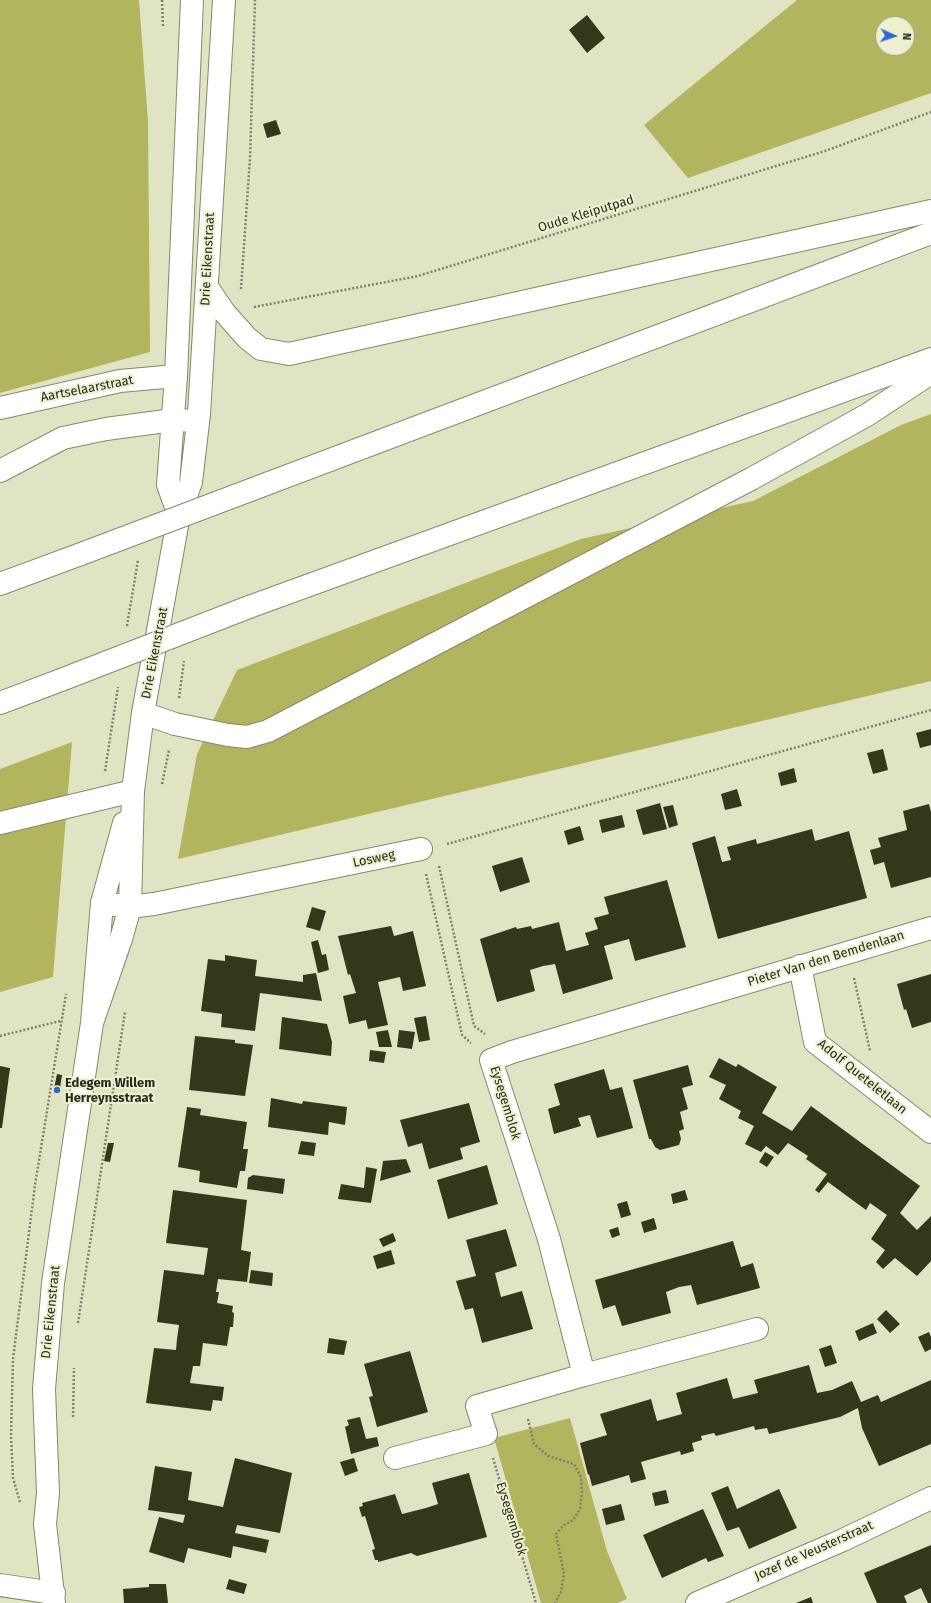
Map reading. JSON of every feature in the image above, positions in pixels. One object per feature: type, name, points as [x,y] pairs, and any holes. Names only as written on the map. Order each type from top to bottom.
[{"type":"main road","name":"Drie Eikenstraat","points":[[179,515],[168,486],[176,376],[192,0]]},
{"type":"main road","name":"Drie Eikenstraat","points":[[92,1023],[122,939],[130,907],[133,791],[144,713],[179,515],[191,482],[198,421],[224,0]]},
{"type":"main road","points":[[206,288],[224,312],[247,338],[262,349],[289,354],[931,211]]},
{"type":"main road","points":[[0,584],[931,233]]},
{"type":"main road","points":[[0,703],[249,607],[931,359]]},
{"type":"main road","points":[[144,713],[175,724],[228,735],[247,737],[268,731],[751,478],[867,415],[931,373]]},
{"type":"main road","name":"Aartselaarstraat","points":[[0,408],[120,381],[176,376]]},
{"type":"main road","points":[[0,471],[63,438],[106,429],[173,420],[198,421]]},
{"type":"main road","name":"Drie Eikenstraat","points":[[54,1598],[45,1524],[48,1493],[44,1389],[52,1283],[92,1023],[102,903],[133,791]]},
{"type":"main road","points":[[0,823],[133,791]]},
{"type":"main road","name":"Losweg","points":[[102,903],[130,907],[154,904],[428,848]]},
{"type":"main road","name":"Pieter Van den Bemdenlaan","points":[[720,991],[931,928]]},
{"type":"main road","name":"Adolf Queteletlaan","points":[[800,966],[815,1042],[931,1132]]},
{"type":"main road","name":"Eysegemblok","points":[[584,1375],[548,1238],[491,1060],[512,1052],[720,991]]},
{"type":"main road","points":[[395,1458],[486,1434],[477,1406],[584,1375],[757,1329]]},
{"type":"main road","name":"Jozef de Veusterstraat","points":[[697,1603],[843,1540],[931,1498]]},
{"type":"main road","points":[[0,1585],[54,1598]]},
{"type":"path","points":[[240,294],[250,158],[255,0]]},
{"type":"path","name":"Oude Kleiputpad","points":[[247,308],[418,276],[818,153],[931,112]]},
{"type":"path","points":[[127,629],[138,559]]},
{"type":"path","points":[[100,799],[118,683]]},
{"type":"path","points":[[428,848],[931,710]]},
{"type":"path","points":[[428,848],[474,1026],[512,1052]]},
{"type":"path","points":[[428,848],[462,1035],[491,1060]]},
{"type":"path","points":[[848,952],[870,1049],[867,1082]]},
{"type":"path","points":[[0,1036],[60,1022],[67,991]]},
{"type":"path","points":[[521,1393],[534,1444],[548,1456],[574,1464],[581,1477],[582,1492],[580,1509],[573,1520],[564,1525],[556,1534],[564,1574],[561,1592],[555,1603]]},
{"type":"path","name":"Eysegemblok","points":[[486,1434],[536,1603]]},
{"type":"green space","points":[[0,0],[139,0],[148,121],[150,352],[0,393]]},
{"type":"green space","points":[[797,0],[931,0],[931,93],[688,178],[644,125]]},
{"type":"green space","points":[[931,414],[931,681],[178,859],[197,754],[237,670],[581,539],[753,501],[901,425]]},
{"type":"green space","points":[[72,742],[53,977],[0,992],[0,769]]},
{"type":"green space","points":[[570,1418],[607,1551],[627,1599],[617,1603],[541,1603],[494,1438]]},
{"type":"building","points":[[587,15],[605,38],[587,53],[569,30]]},
{"type":"building","points":[[276,120],[281,134],[267,138],[263,124]]},
{"type":"building","points":[[931,729],[931,745],[920,748],[916,733]]},
{"type":"building","points":[[883,749],[888,770],[873,774],[867,753]]},
{"type":"building","points":[[794,768],[797,782],[781,786],[778,773]]},
{"type":"building","points":[[737,789],[742,806],[725,810],[721,794]]},
{"type":"building","points":[[660,803],[667,829],[643,835],[636,810]]},
{"type":"building","points":[[929,804],[931,812],[931,877],[891,888],[884,862],[874,865],[870,850],[881,847],[878,838],[907,830],[903,811]]},
{"type":"building","points":[[673,805],[678,825],[669,828],[663,807]]},
{"type":"building","points":[[622,815],[625,827],[602,833],[599,820]]},
{"type":"building","points":[[580,826],[584,840],[568,845],[564,831]]},
{"type":"building","points":[[812,829],[815,841],[849,831],[867,898],[718,939],[692,843],[715,836],[722,862],[731,860],[727,847],[756,839],[757,844]]},
{"type":"building","points":[[522,857],[530,882],[500,892],[492,866]]},
{"type":"building","points":[[667,880],[686,947],[635,961],[629,939],[604,946],[613,979],[563,994],[555,964],[543,966],[530,970],[535,991],[497,1002],[480,939],[516,927],[517,929],[531,926],[532,929],[559,922],[566,951],[589,945],[585,933],[598,929],[594,918],[609,914],[604,897]]},
{"type":"building","points":[[312,907],[326,911],[320,931],[306,927]]},
{"type":"building","points":[[391,926],[394,936],[413,931],[426,986],[403,991],[400,977],[378,982],[388,1025],[368,1029],[366,1020],[349,1024],[343,996],[356,993],[350,974],[348,975],[338,936]]},
{"type":"building","points":[[318,940],[322,955],[326,954],[329,970],[318,973],[311,942]]},
{"type":"building","points":[[225,955],[257,960],[255,976],[303,982],[303,975],[316,973],[322,1001],[260,993],[255,1031],[221,1027],[222,1014],[201,1011],[208,959],[225,961]]},
{"type":"building","points":[[931,974],[931,1022],[912,1028],[906,1009],[904,1010],[897,984]]},
{"type":"building","points":[[426,1016],[430,1040],[419,1042],[414,1018]]},
{"type":"building","points":[[282,1017],[327,1024],[332,1042],[331,1056],[279,1049]]},
{"type":"building","points":[[388,1030],[392,1047],[379,1047],[376,1032]]},
{"type":"building","points":[[399,1030],[415,1032],[412,1049],[397,1047]]},
{"type":"building","points":[[195,1036],[235,1040],[235,1043],[253,1045],[245,1096],[189,1090]]},
{"type":"building","points":[[370,1050],[386,1052],[384,1063],[369,1061]]},
{"type":"building","points":[[719,1058],[736,1067],[738,1064],[777,1087],[762,1113],[792,1131],[811,1106],[920,1186],[900,1213],[917,1230],[931,1216],[931,1261],[917,1276],[895,1258],[883,1269],[876,1262],[885,1250],[871,1239],[887,1215],[870,1203],[866,1210],[828,1182],[819,1193],[815,1190],[827,1174],[806,1159],[808,1156],[788,1143],[778,1155],[766,1146],[761,1152],[745,1144],[754,1126],[738,1118],[741,1111],[719,1099],[726,1085],[709,1077]]},
{"type":"building","points":[[688,1065],[693,1085],[682,1088],[688,1109],[680,1112],[684,1129],[679,1131],[681,1139],[679,1145],[660,1150],[655,1147],[651,1139],[649,1139],[633,1080]]},
{"type":"building","points":[[0,1066],[10,1068],[2,1128],[0,1128]]},
{"type":"building","points":[[604,1069],[610,1090],[622,1087],[633,1128],[597,1138],[590,1115],[578,1118],[581,1126],[554,1134],[548,1109],[560,1105],[554,1084]]},
{"type":"building","points":[[57,1074],[62,1075],[59,1094],[53,1093]]},
{"type":"building","points":[[271,1098],[302,1104],[303,1101],[347,1107],[345,1125],[329,1122],[328,1135],[268,1127]]},
{"type":"building","points":[[469,1103],[480,1142],[460,1148],[463,1159],[429,1169],[422,1143],[408,1147],[400,1120]]},
{"type":"building","points":[[187,1107],[201,1109],[200,1115],[247,1122],[243,1149],[248,1149],[245,1171],[240,1171],[237,1188],[199,1182],[200,1171],[178,1167]]},
{"type":"building","points":[[301,1141],[316,1143],[314,1156],[298,1154]]},
{"type":"building","points":[[108,1143],[114,1143],[110,1162],[104,1161]]},
{"type":"building","points":[[765,1152],[774,1157],[767,1167],[759,1162]]},
{"type":"building","points":[[406,1159],[411,1172],[380,1181],[383,1161]]},
{"type":"building","points":[[487,1165],[498,1204],[448,1219],[437,1180]]},
{"type":"building","points":[[366,1167],[377,1169],[371,1203],[338,1199],[341,1184],[364,1188]]},
{"type":"building","points":[[253,1175],[285,1179],[283,1194],[247,1189],[248,1178]]},
{"type":"building","points":[[173,1190],[247,1200],[241,1250],[251,1252],[247,1282],[218,1279],[216,1292],[219,1292],[217,1303],[233,1306],[233,1327],[230,1327],[227,1346],[203,1343],[200,1366],[193,1366],[190,1383],[224,1387],[222,1401],[213,1400],[211,1411],[146,1403],[154,1348],[176,1350],[179,1325],[157,1322],[164,1270],[204,1275],[208,1248],[166,1243]]},
{"type":"building","points":[[685,1190],[688,1200],[673,1204],[671,1194]]},
{"type":"building","points":[[627,1201],[631,1215],[621,1218],[617,1204]]},
{"type":"building","points":[[654,1218],[657,1229],[644,1233],[641,1222]]},
{"type":"building","points":[[618,1227],[620,1235],[612,1238],[609,1230]]},
{"type":"building","points":[[506,1229],[517,1266],[495,1273],[501,1297],[522,1291],[533,1329],[482,1343],[473,1308],[465,1310],[456,1281],[476,1276],[466,1240]]},
{"type":"building","points":[[393,1233],[396,1241],[383,1247],[379,1239]]},
{"type":"building","points":[[733,1241],[741,1267],[753,1263],[760,1288],[697,1305],[691,1285],[679,1287],[666,1292],[671,1313],[622,1326],[615,1305],[603,1309],[595,1280]]},
{"type":"building","points":[[391,1250],[395,1264],[377,1269],[373,1256]]},
{"type":"building","points":[[251,1270],[273,1273],[272,1286],[249,1283]]},
{"type":"building","points":[[886,1310],[900,1324],[890,1333],[877,1319]]},
{"type":"building","points":[[873,1323],[877,1333],[859,1341],[855,1331]]},
{"type":"building","points":[[929,1332],[931,1337],[931,1349],[925,1352],[918,1337]]},
{"type":"building","points":[[329,1338],[347,1341],[344,1355],[327,1353]]},
{"type":"building","points":[[831,1345],[837,1363],[825,1367],[819,1349]]},
{"type":"building","points":[[410,1351],[428,1412],[377,1427],[369,1397],[373,1396],[364,1364]]},
{"type":"building","points":[[809,1365],[817,1393],[832,1390],[852,1381],[861,1402],[878,1395],[881,1402],[931,1380],[931,1444],[879,1466],[862,1428],[858,1408],[840,1417],[769,1434],[767,1428],[755,1430],[754,1426],[716,1436],[714,1433],[701,1436],[702,1440],[692,1443],[694,1451],[681,1455],[680,1451],[641,1462],[646,1479],[631,1483],[629,1475],[592,1486],[580,1443],[607,1435],[600,1414],[651,1399],[657,1421],[682,1414],[676,1393],[727,1378],[733,1399],[758,1393],[754,1380]]},
{"type":"building","points":[[360,1417],[366,1439],[377,1437],[379,1446],[351,1454],[345,1427],[349,1425],[347,1420]]},
{"type":"building","points":[[235,1458],[292,1473],[280,1533],[237,1525],[235,1533],[269,1540],[266,1553],[233,1546],[231,1558],[188,1548],[184,1563],[149,1552],[159,1517],[183,1523],[185,1515],[148,1510],[155,1466],[192,1472],[188,1500],[223,1507]]},
{"type":"building","points":[[354,1458],[358,1471],[345,1476],[340,1462]]},
{"type":"building","points":[[469,1473],[487,1537],[417,1556],[411,1553],[378,1562],[378,1560],[375,1560],[372,1550],[375,1549],[365,1516],[362,1517],[359,1507],[363,1506],[362,1503],[395,1494],[402,1514],[426,1508],[438,1504],[432,1483]]},
{"type":"building","points":[[728,1486],[737,1509],[779,1489],[797,1528],[749,1549],[739,1527],[727,1531],[711,1493]]},
{"type":"building","points":[[666,1490],[669,1503],[655,1506],[652,1493]]},
{"type":"building","points":[[621,1504],[625,1520],[606,1525],[602,1509]]},
{"type":"building","points":[[703,1509],[724,1556],[708,1562],[706,1558],[662,1578],[643,1535]]},
{"type":"building","points":[[931,1545],[931,1603],[928,1603],[921,1588],[904,1596],[907,1603],[877,1603],[864,1573]]},
{"type":"building","points":[[229,1579],[247,1584],[244,1594],[226,1589]]},
{"type":"building","points":[[149,1584],[166,1584],[168,1603],[124,1603],[123,1589],[149,1587]]},
{"type":"building","points":[[811,1597],[813,1603],[796,1603]]},
{"type":"place","name":"Edegem Willem Herreynsstraat","points":[[57,1090]]}]
